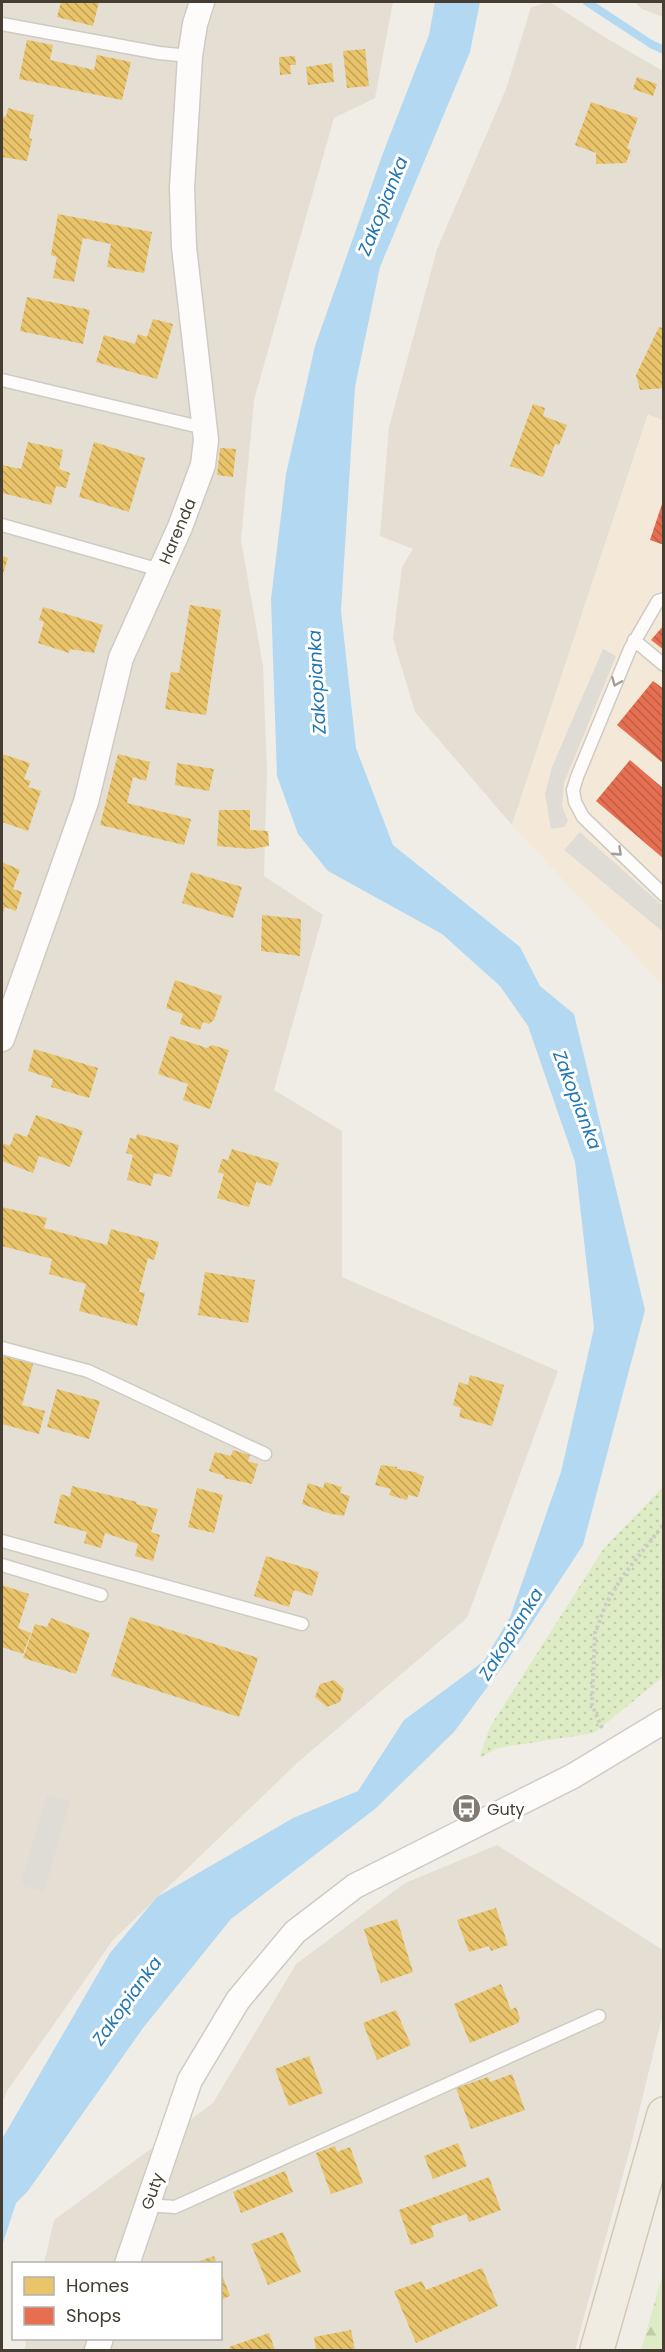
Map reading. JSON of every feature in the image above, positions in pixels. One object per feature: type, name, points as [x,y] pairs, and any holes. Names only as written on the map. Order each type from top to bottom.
[{"type":"main road","points":[[597,2350],[663,2114]]},
{"type":"street","name":"Harenda","points":[[2,1039],[86,802],[121,658],[174,543],[203,465],[204,428],[184,247],[182,203],[190,56],[195,24],[202,2]]},
{"type":"street","name":"Guty","points":[[129,2262],[190,2080],[238,2000],[296,1932],[356,1886],[573,1776],[663,1721]]},
{"type":"lane","points":[[2,24],[159,53],[190,56]]},
{"type":"lane","points":[[2,380],[204,428]]},
{"type":"lane","points":[[2,525],[160,570]]},
{"type":"lane","points":[[663,599],[658,601],[637,634],[592,738],[573,790],[575,802],[583,818],[663,895]]},
{"type":"lane","points":[[637,634],[663,665]]},
{"type":"lane","points":[[2,1348],[87,1371],[265,1454]]},
{"type":"lane","points":[[2,1541],[302,1624]]},
{"type":"lane","points":[[2,1565],[101,1595]]},
{"type":"lane","points":[[147,2205],[176,2207],[599,2016]]},
{"type":"path","points":[[604,1733],[592,1705],[595,1633],[606,1604],[622,1577],[663,1524]]},
{"type":"shaded area","points":[[2,2],[393,2],[375,98],[334,118],[254,400],[241,540],[263,666],[267,771],[264,876],[323,915],[274,1090],[342,1131],[342,1277],[558,1371],[467,1618],[296,1764],[113,1940],[7,2091],[2,2103]]},
{"type":"shaded area","points":[[550,2],[663,71],[664,421],[648,415],[512,825],[415,712],[393,639],[402,567],[413,549],[380,536],[389,427],[437,249],[506,89],[531,7]]},
{"type":"shaded area","points":[[635,2],[663,2],[663,17],[642,9]]},
{"type":"shaded area","points":[[648,414],[664,421],[663,986],[512,825]]},
{"type":"shaded area","points":[[603,649],[616,656],[564,783],[562,806],[568,821],[564,827],[551,829],[545,794],[552,767]]},
{"type":"shaded area","points":[[580,832],[663,906],[663,932],[564,850]]},
{"type":"shaded area","points":[[47,1794],[70,1801],[44,1892],[20,1885]]},
{"type":"shaded area","points":[[497,1845],[663,1950],[663,2013],[630,2149],[575,2350],[25,2350],[26,2340],[222,2340],[222,2262],[44,2262],[54,2220],[213,2103],[296,1964],[405,1883]]},
{"type":"green space","points":[[663,1487],[663,1677],[594,1733],[498,1748],[479,1758],[490,1727],[604,1548]]},
{"type":"green space","points":[[663,2273],[663,2350],[641,2350]]},
{"type":"water","name":"Zakopianka","points":[[435,2],[480,2],[470,52],[380,267],[355,387],[341,610],[356,748],[393,845],[520,947],[540,986],[574,1014],[645,1310],[583,1545],[509,1658],[454,1732],[375,1809],[231,1919],[143,2028],[28,2191],[16,2203],[2,2246],[2,2139],[110,1953],[157,1897],[293,1818],[358,1791],[404,1720],[484,1661],[510,1617],[561,1472],[594,1328],[575,1162],[528,1026],[500,986],[442,934],[328,871],[298,834],[277,776],[271,599],[286,474],[315,346],[383,153],[429,35]]},
{"type":"building: Homes","points":[[61,2],[99,2],[93,26],[57,17]]},
{"type":"building: Homes","points":[[27,40],[53,45],[50,60],[94,70],[97,55],[131,62],[122,100],[19,79]]},
{"type":"building: Homes","points":[[365,49],[369,86],[347,88],[343,51]]},
{"type":"building: Homes","points":[[295,56],[296,65],[290,65],[291,74],[280,75],[279,57]]},
{"type":"building: Homes","points":[[332,63],[334,82],[308,85],[306,67]]},
{"type":"building: Homes","points":[[637,77],[657,84],[653,96],[633,89]]},
{"type":"building: Homes","points":[[591,102],[638,118],[627,148],[631,150],[626,163],[596,164],[596,153],[575,145]]},
{"type":"building: Homes","points":[[8,108],[34,115],[27,161],[2,157],[2,116],[6,117]]},
{"type":"building: Homes","points":[[58,214],[152,232],[144,273],[107,267],[111,244],[83,238],[74,282],[53,278],[57,257],[51,255]]},
{"type":"building: Homes","points":[[27,297],[90,310],[83,344],[20,331]]},
{"type":"building: Homes","points":[[153,319],[173,324],[157,379],[96,362],[104,335],[135,344],[138,334],[147,337]]},
{"type":"building: Homes","points":[[659,327],[664,329],[664,388],[640,390],[636,375]]},
{"type":"building: Homes","points":[[533,404],[545,408],[543,416],[567,425],[559,445],[555,444],[543,477],[510,466]]},
{"type":"building: Homes","points":[[28,442],[63,450],[59,469],[70,473],[66,488],[56,486],[51,505],[2,493],[2,465],[21,469]]},
{"type":"building: Homes","points":[[94,442],[145,458],[129,512],[79,497]]},
{"type":"building: Homes","points":[[220,448],[236,449],[233,477],[217,475]]},
{"type":"building: Homes","points":[[2,556],[8,558],[2,577]]},
{"type":"building: Homes","points":[[190,605],[221,610],[206,715],[165,709],[171,672],[179,673]]},
{"type":"building: Homes","points":[[43,607],[103,625],[94,653],[70,649],[69,653],[38,643],[44,622],[39,620]]},
{"type":"building: Homes","points":[[2,754],[30,763],[24,779],[31,781],[28,787],[41,791],[28,831],[2,822]]},
{"type":"building: Homes","points":[[118,754],[150,762],[146,781],[133,777],[127,803],[191,819],[184,845],[100,825]]},
{"type":"building: Homes","points":[[177,763],[214,769],[209,791],[175,785]]},
{"type":"building: Homes","points":[[219,810],[250,810],[250,830],[268,831],[269,846],[251,849],[217,846]]},
{"type":"building: Homes","points":[[2,862],[20,870],[13,889],[22,892],[16,911],[5,907],[2,916]]},
{"type":"building: Homes","points":[[191,872],[242,887],[233,918],[182,903]]},
{"type":"building: Homes","points":[[262,915],[301,919],[300,956],[261,951]]},
{"type":"building: Homes","points":[[175,980],[222,996],[214,1020],[209,1024],[203,1022],[200,1030],[180,1024],[183,1014],[166,1008]]},
{"type":"building: Homes","points":[[170,1036],[207,1048],[212,1045],[229,1050],[210,1109],[183,1100],[188,1084],[158,1074]]},
{"type":"building: Homes","points":[[34,1049],[98,1068],[89,1098],[51,1087],[53,1079],[28,1071]]},
{"type":"building: Homes","points":[[36,1115],[83,1131],[70,1167],[39,1156],[33,1173],[2,1161],[2,1143],[10,1146],[15,1133],[27,1137]]},
{"type":"building: Homes","points":[[137,1134],[179,1145],[171,1177],[154,1173],[151,1186],[127,1180],[133,1155],[126,1153],[130,1138],[136,1139]]},
{"type":"building: Homes","points":[[232,1149],[279,1163],[271,1186],[256,1182],[249,1207],[217,1198],[224,1174],[218,1172],[222,1159],[228,1160]]},
{"type":"building: Homes","points":[[2,1207],[47,1218],[44,1228],[107,1245],[111,1229],[159,1242],[154,1260],[148,1258],[139,1292],[145,1293],[137,1326],[79,1311],[86,1284],[49,1274],[52,1259],[2,1246]]},
{"type":"building: Homes","points":[[205,1272],[255,1280],[248,1323],[198,1315]]},
{"type":"building: Homes","points":[[2,1356],[33,1364],[22,1405],[45,1411],[39,1434],[2,1424]]},
{"type":"building: Homes","points":[[470,1375],[504,1385],[492,1426],[459,1417],[461,1408],[453,1405],[459,1382],[468,1385]]},
{"type":"building: Homes","points":[[57,1389],[100,1401],[89,1439],[47,1427]]},
{"type":"building: Homes","points":[[233,1450],[250,1455],[248,1461],[258,1464],[252,1484],[224,1478],[225,1476],[209,1471],[215,1452],[231,1456]]},
{"type":"building: Homes","points":[[381,1465],[415,1472],[424,1477],[418,1497],[408,1495],[407,1500],[389,1495],[391,1489],[375,1485]]},
{"type":"building: Homes","points":[[325,1482],[342,1487],[340,1493],[350,1496],[344,1516],[302,1504],[308,1483],[323,1488]]},
{"type":"building: Homes","points":[[72,1486],[158,1509],[151,1532],[160,1535],[153,1561],[135,1556],[138,1544],[105,1533],[101,1548],[84,1543],[87,1532],[54,1523],[61,1494],[70,1497]]},
{"type":"building: Homes","points":[[197,1488],[223,1495],[214,1533],[188,1527]]},
{"type":"building: Homes","points":[[266,1556],[319,1572],[312,1596],[294,1590],[289,1607],[254,1596]]},
{"type":"building: Homes","points":[[2,1585],[29,1594],[18,1628],[31,1633],[23,1654],[2,1647]]},
{"type":"building: Homes","points":[[130,1617],[258,1658],[239,1717],[111,1676]]},
{"type":"building: Homes","points":[[51,1618],[90,1633],[76,1674],[23,1658],[35,1624],[47,1627]]},
{"type":"building: Homes","points":[[334,1680],[344,1689],[340,1702],[327,1707],[315,1697],[320,1684]]},
{"type":"building: Homes","points":[[496,1908],[508,1945],[491,1951],[489,1946],[469,1952],[457,1920]]},
{"type":"building: Homes","points":[[397,1919],[413,1972],[381,1983],[364,1929]]},
{"type":"building: Homes","points":[[501,1984],[511,2010],[516,2007],[520,2018],[518,2023],[470,2043],[454,2004]]},
{"type":"building: Homes","points":[[396,2010],[411,2045],[377,2060],[363,2023]]},
{"type":"building: Homes","points":[[309,2056],[323,2093],[289,2106],[275,2069]]},
{"type":"building: Homes","points":[[512,2074],[525,2110],[471,2129],[456,2088],[488,2077],[490,2082]]},
{"type":"building: Homes","points":[[458,2143],[467,2166],[433,2179],[424,2156]]},
{"type":"building: Homes","points":[[335,2146],[337,2152],[350,2147],[363,2183],[331,2194],[316,2153]]},
{"type":"building: Homes","points":[[285,2171],[293,2192],[241,2213],[233,2192]]},
{"type":"building: Homes","points":[[489,2177],[501,2210],[469,2222],[466,2214],[431,2226],[434,2237],[411,2245],[399,2210]]},
{"type":"building: Homes","points":[[283,2232],[301,2272],[268,2285],[251,2244]]},
{"type":"building: Homes","points":[[214,2256],[216,2262],[197,2262]]},
{"type":"building: Homes","points":[[482,2268],[498,2306],[416,2343],[394,2291],[422,2281],[426,2290]]},
{"type":"building: Homes","points":[[222,2275],[230,2296],[222,2299]]},
{"type":"building: Homes","points":[[351,2330],[355,2350],[316,2350],[314,2337]]},
{"type":"building: Homes","points":[[269,2333],[275,2350],[230,2350],[229,2347]]},
{"type":"building: Shops","points":[[664,501],[664,545],[650,540]]},
{"type":"building: Shops","points":[[664,625],[664,650],[651,640]]},
{"type":"building: Shops","points":[[653,681],[664,689],[664,764],[617,725]]},
{"type":"building: Shops","points":[[630,760],[664,789],[664,859],[596,801]]},
{"type":"waterway","points":[[587,2],[664,50]]},
{"type":"place","name":"Guty","points":[[466,1809]]}]
